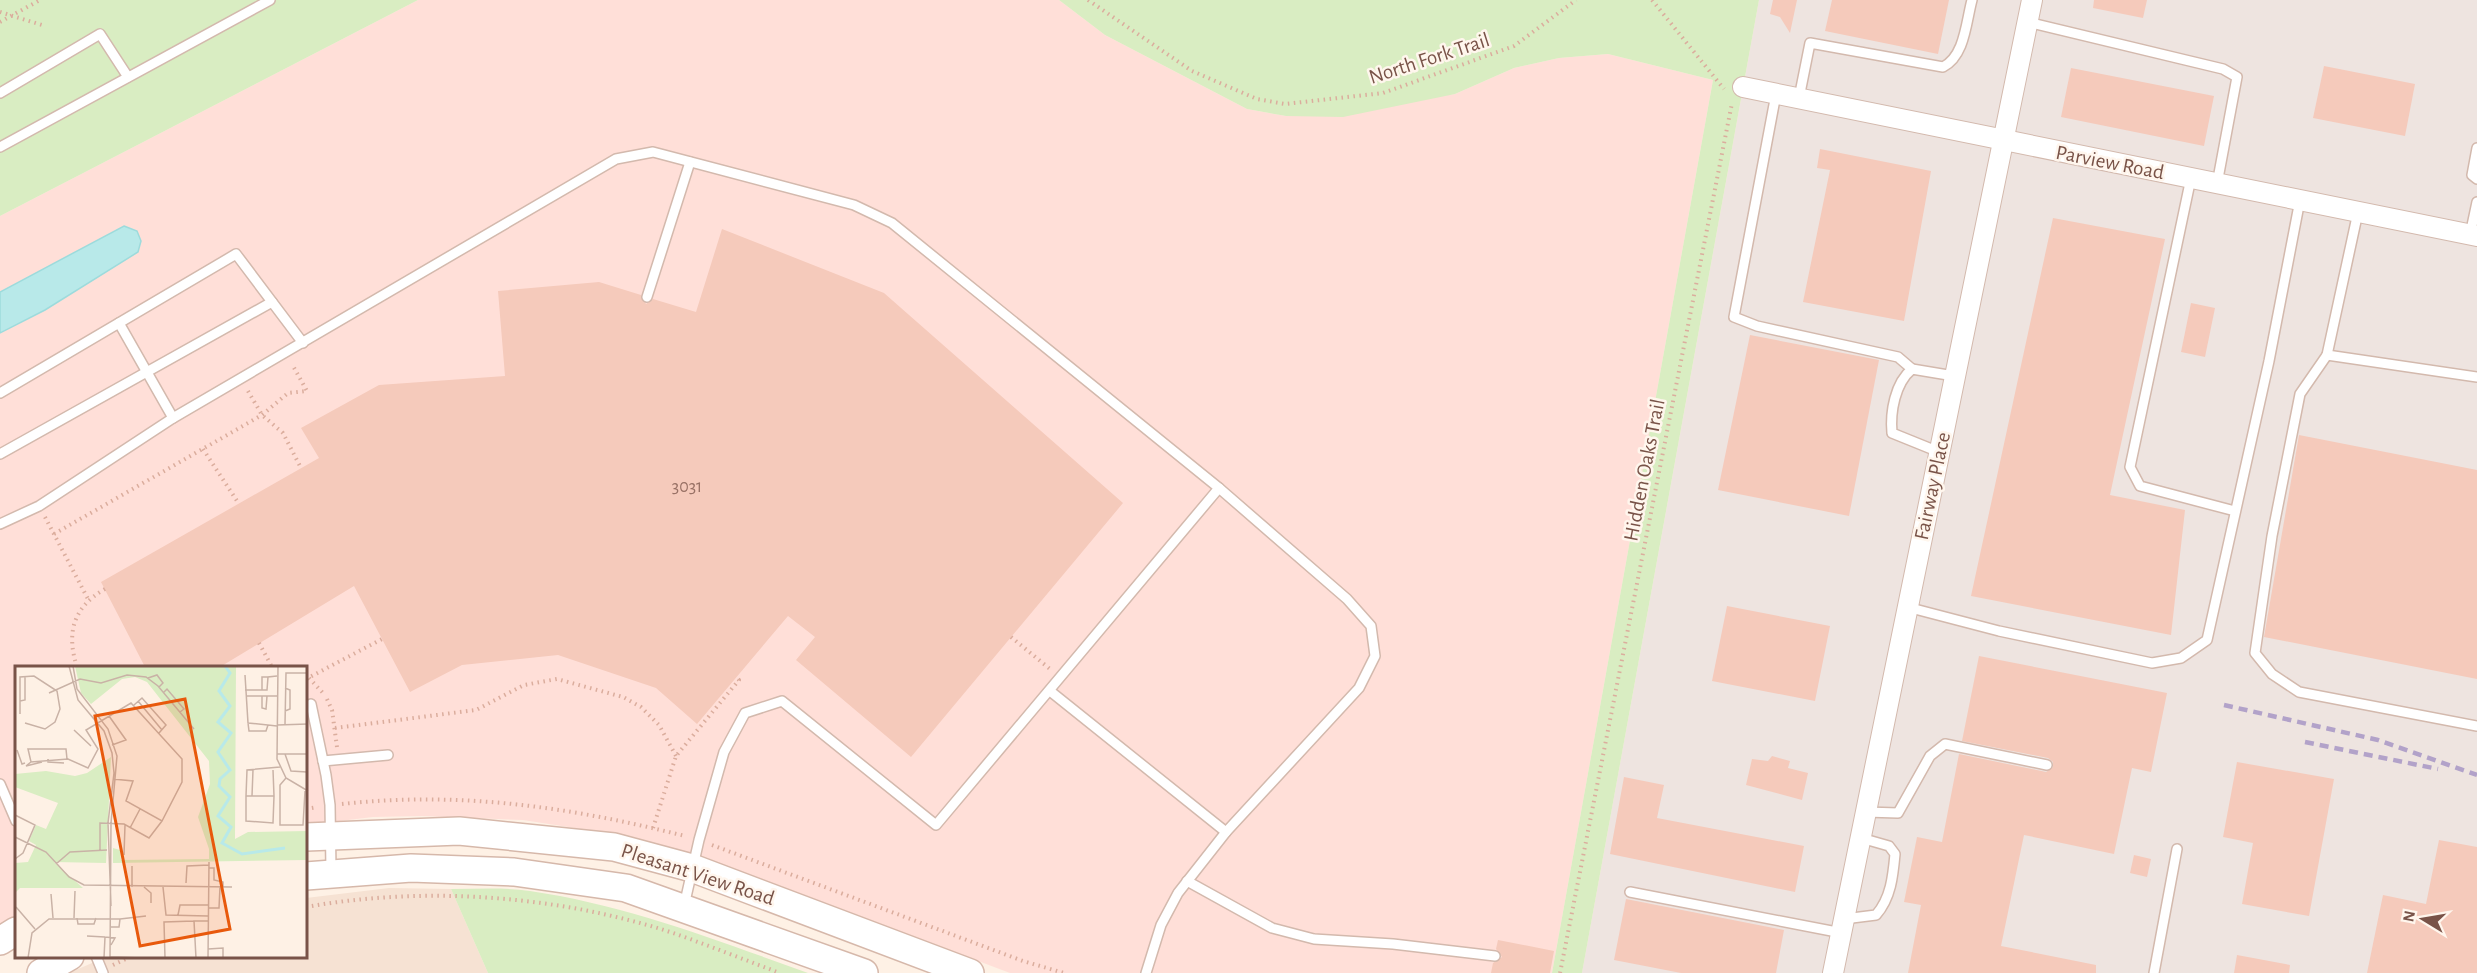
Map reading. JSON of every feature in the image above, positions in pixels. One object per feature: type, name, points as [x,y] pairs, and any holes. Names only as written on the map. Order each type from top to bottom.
[{"type":"street","name":"Fairway Place","points":[[1833,973],[2032,0]]},
{"type":"street","name":"Parview Road","points":[[1734,92],[1776,93],[2474,235]]},
{"type":"street","name":"Pleasant View Road","points":[[318,836],[459,831],[614,847],[692,868],[970,973]]},
{"type":"street","name":"Pleasant View Road","points":[[318,874],[411,868],[514,872],[626,888],[864,973]]},
{"type":"street","points":[[0,941],[15,932]]},
{"type":"street","points":[[41,973],[68,958]]},
{"type":"lane","points":[[0,147],[270,0]]},
{"type":"lane","points":[[1799,98],[1810,43],[1943,67],[1951,63],[1960,48],[1972,0]]},
{"type":"lane","points":[[2027,22],[2223,69],[2237,77],[2217,184]]},
{"type":"lane","points":[[0,93],[100,34],[128,77]]},
{"type":"lane","points":[[1776,93],[1734,316],[1757,326],[1898,357],[1912,369],[1954,376]]},
{"type":"lane","points":[[2477,148],[2472,175],[2477,179]]},
{"type":"lane","points":[[0,524],[39,506],[173,418],[616,159],[653,152],[854,205],[892,224],[1219,488],[1347,598],[1371,626],[1375,656],[1359,688],[1226,832],[1187,881],[1161,925],[1146,973]]},
{"type":"lane","points":[[647,297],[690,162]]},
{"type":"lane","points":[[2191,178],[2130,467],[2140,486],[2235,511]]},
{"type":"lane","points":[[1907,607],[1999,631],[2152,663],[2181,658],[2207,640],[2269,361],[2300,200]]},
{"type":"lane","points":[[2474,235],[2477,202]]},
{"type":"lane","points":[[2358,212],[2327,355],[2300,394],[2272,536],[2255,653],[2272,674],[2299,692],[2477,726]]},
{"type":"lane","points":[[0,393],[236,254],[303,343]]},
{"type":"lane","points":[[0,454],[272,302]]},
{"type":"lane","points":[[119,323],[173,418]]},
{"type":"lane","points":[[2327,355],[2477,377]]},
{"type":"lane","points":[[1912,369],[1901,378],[1891,419],[1892,434],[1939,452]]},
{"type":"lane","points":[[684,908],[692,868],[724,752],[745,713],[782,701],[936,825],[1219,488]]},
{"type":"lane","points":[[1050,691],[1226,832]]},
{"type":"lane","points":[[308,706],[311,705],[330,805],[318,836],[318,874]]},
{"type":"lane","points":[[1866,812],[1898,813],[1930,756],[1944,744],[2047,765]]},
{"type":"lane","points":[[323,761],[388,755]]},
{"type":"lane","points":[[0,784],[15,819]]},
{"type":"lane","points":[[1630,892],[1843,926],[1876,915],[1884,905],[1893,872],[1895,854],[1889,846],[1861,838]]},
{"type":"lane","points":[[2154,973],[2177,849]]},
{"type":"lane","points":[[1187,881],[1272,928],[1314,939],[1393,944],[1495,956]]},
{"type":"lane","points":[[96,958],[103,973]]},
{"type":"path","points":[[0,22],[40,0]]},
{"type":"path","name":"North Fork Trail","points":[[1088,0],[1192,71],[1257,99],[1285,104],[1383,93],[1514,46],[1576,0]]},
{"type":"path","points":[[1652,0],[1734,92]]},
{"type":"path","points":[[0,12],[42,25]]},
{"type":"path","name":"Hidden Oaks Trail","points":[[1560,973],[1734,92]]},
{"type":"path","points":[[54,534],[262,415],[288,393],[307,391],[286,353]]},
{"type":"path","points":[[241,379],[262,415],[283,433],[301,468]]},
{"type":"path","points":[[203,449],[239,504]]},
{"type":"path","points":[[39,506],[88,599]]},
{"type":"path","points":[[76,666],[71,645],[73,626],[88,599],[105,589]]},
{"type":"path","points":[[1011,637],[1061,678]]},
{"type":"path","points":[[308,679],[382,639]]},
{"type":"path","points":[[260,644],[271,666]]},
{"type":"path","points":[[653,828],[676,756],[739,680],[736,677]]},
{"type":"path","points":[[335,728],[476,710],[524,685],[557,680],[623,697],[641,707],[658,725],[676,756]]},
{"type":"path","points":[[308,907],[362,900],[451,897],[555,906],[663,930],[780,973]]},
{"type":"shaded area","points":[[418,0],[1059,0],[1105,35],[1247,109],[1286,116],[1455,94],[1514,68],[1559,58],[1608,54],[1713,80],[1552,973],[1010,973],[716,862],[633,837],[523,820],[422,816],[373,817],[308,825],[308,666],[15,666],[15,921],[0,929],[0,216]]},
{"type":"shaded area","points":[[1759,0],[2477,0],[2477,973],[1582,973]]},
{"type":"shaded area","points":[[389,888],[451,889],[488,973],[69,973],[104,958],[308,958],[308,898]]},
{"type":"green space","points":[[0,0],[418,0],[0,216]]},
{"type":"green space","points":[[1059,0],[1759,0],[1582,973],[1552,973],[1713,80],[1608,54],[1559,58],[1514,68],[1455,94],[1343,117],[1286,116],[1247,109],[1105,35]]},
{"type":"green space","points":[[451,889],[520,890],[601,905],[670,925],[808,973],[488,973]]},
{"type":"water","points":[[124,226],[137,231],[141,241],[138,252],[45,310],[0,333],[0,292]]},
{"type":"building","points":[[1773,0],[1797,0],[1790,33],[1780,17],[1770,14]]},
{"type":"building","points":[[1832,0],[1949,0],[1938,54],[1825,31]]},
{"type":"building","points":[[2094,0],[2147,0],[2143,18],[2093,8]]},
{"type":"building","points":[[2324,66],[2415,84],[2405,136],[2313,118]]},
{"type":"building","points":[[2071,68],[2214,96],[2204,146],[2061,117]]},
{"type":"building","points":[[1820,149],[1931,171],[1904,321],[1803,302],[1830,170],[1817,168]]},
{"type":"building","points":[[2053,218],[2165,239],[2110,495],[2185,510],[2171,635],[1971,596]]},
{"type":"building","points":[[722,229],[884,293],[1123,503],[911,757],[796,660],[815,637],[788,616],[697,724],[656,688],[558,655],[462,665],[410,692],[354,586],[222,666],[144,666],[101,582],[319,458],[301,428],[379,385],[505,376],[498,291],[599,282],[641,295],[646,304],[653,299],[696,312]]},
{"type":"building","points":[[2191,303],[2215,308],[2205,357],[2181,352]]},
{"type":"building","points":[[1750,335],[1879,360],[1849,516],[1718,490]]},
{"type":"building","points":[[2299,435],[2477,470],[2477,679],[2264,637]]},
{"type":"building","points":[[1727,606],[1830,626],[1815,701],[1712,681]]},
{"type":"building","points":[[1979,656],[2167,693],[2151,772],[2132,768],[2114,854],[2024,835],[2001,946],[2096,965],[2096,973],[1908,973],[1921,905],[1904,902],[1917,837],[1942,842],[1959,754],[2046,772],[2053,767],[2053,762],[2048,758],[1962,741]]},
{"type":"building","points":[[1772,756],[1790,761],[1788,768],[1808,773],[1802,800],[1746,785],[1752,759],[1768,761]]},
{"type":"building","points":[[2237,762],[2334,779],[2309,916],[2242,904],[2253,843],[2223,837]]},
{"type":"building","points":[[1624,777],[1664,785],[1657,818],[1804,846],[1795,892],[1610,854]]},
{"type":"building","points":[[2439,840],[2477,847],[2477,973],[2367,973],[2383,895],[2426,904]]},
{"type":"building","points":[[2134,855],[2151,859],[2147,877],[2130,873]]},
{"type":"building","points":[[1626,899],[1784,930],[1776,973],[1681,973],[1614,960]]},
{"type":"building","points":[[1498,940],[1554,951],[1550,973],[1491,973],[1493,963],[1502,957],[1496,949]]},
{"type":"building","points":[[2237,955],[2290,965],[2289,973],[2234,973]]},
{"type":"railway","points":[[2224,705],[2378,740],[2477,775]]},
{"type":"railway","points":[[2305,742],[2438,769]]}]
